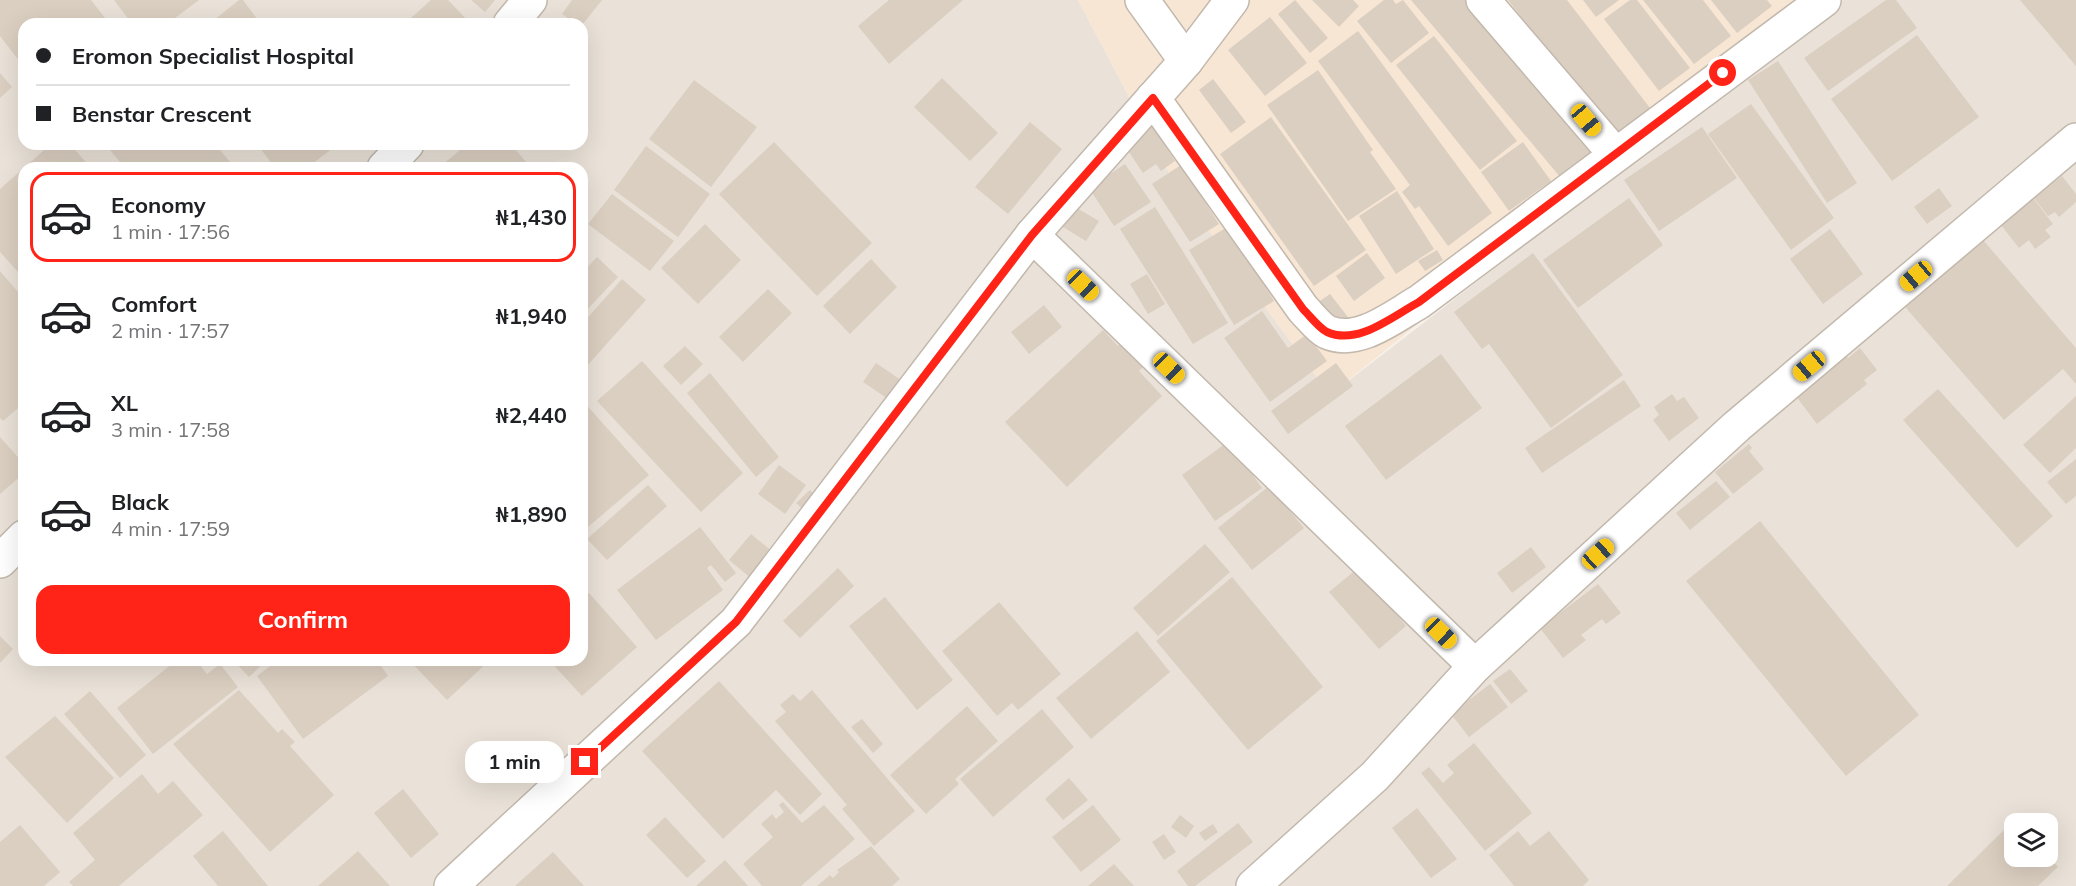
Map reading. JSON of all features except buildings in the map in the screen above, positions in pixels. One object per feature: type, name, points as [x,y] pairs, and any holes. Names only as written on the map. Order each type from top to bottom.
[{"type":"street","points":[[515,18],[530,0]]},
{"type":"street","points":[[1142,0],[1186,61]]},
{"type":"street","points":[[452,886],[736,622],[1032,235],[1186,61],[1232,0]]},
{"type":"street","points":[[1483,0],[1615,154]]},
{"type":"street","points":[[1153,98],[1303,309],[1326,332],[1346,337],[1374,327],[1419,302],[1824,0]]},
{"type":"street","points":[[1253,886],[1376,776],[1475,666],[1737,426],[2076,140]]},
{"type":"street","points":[[390,162],[401,150]]},
{"type":"street","points":[[1032,235],[1475,666]]},
{"type":"street","points":[[0,561],[18,543]]},
{"type":"shaded area","points":[[0,0],[1078,0],[1176,186],[1330,395],[1843,0],[2076,0],[2076,886],[0,886]]},
{"type":"shaded area","points":[[1078,0],[1834,0],[1667,122],[1330,395],[1176,186]]},
{"type":"route","points":[[585,762],[736,622],[1032,235],[1153,98],[1303,309],[1326,332],[1346,337],[1374,327],[1419,302],[1723,73]]}]
